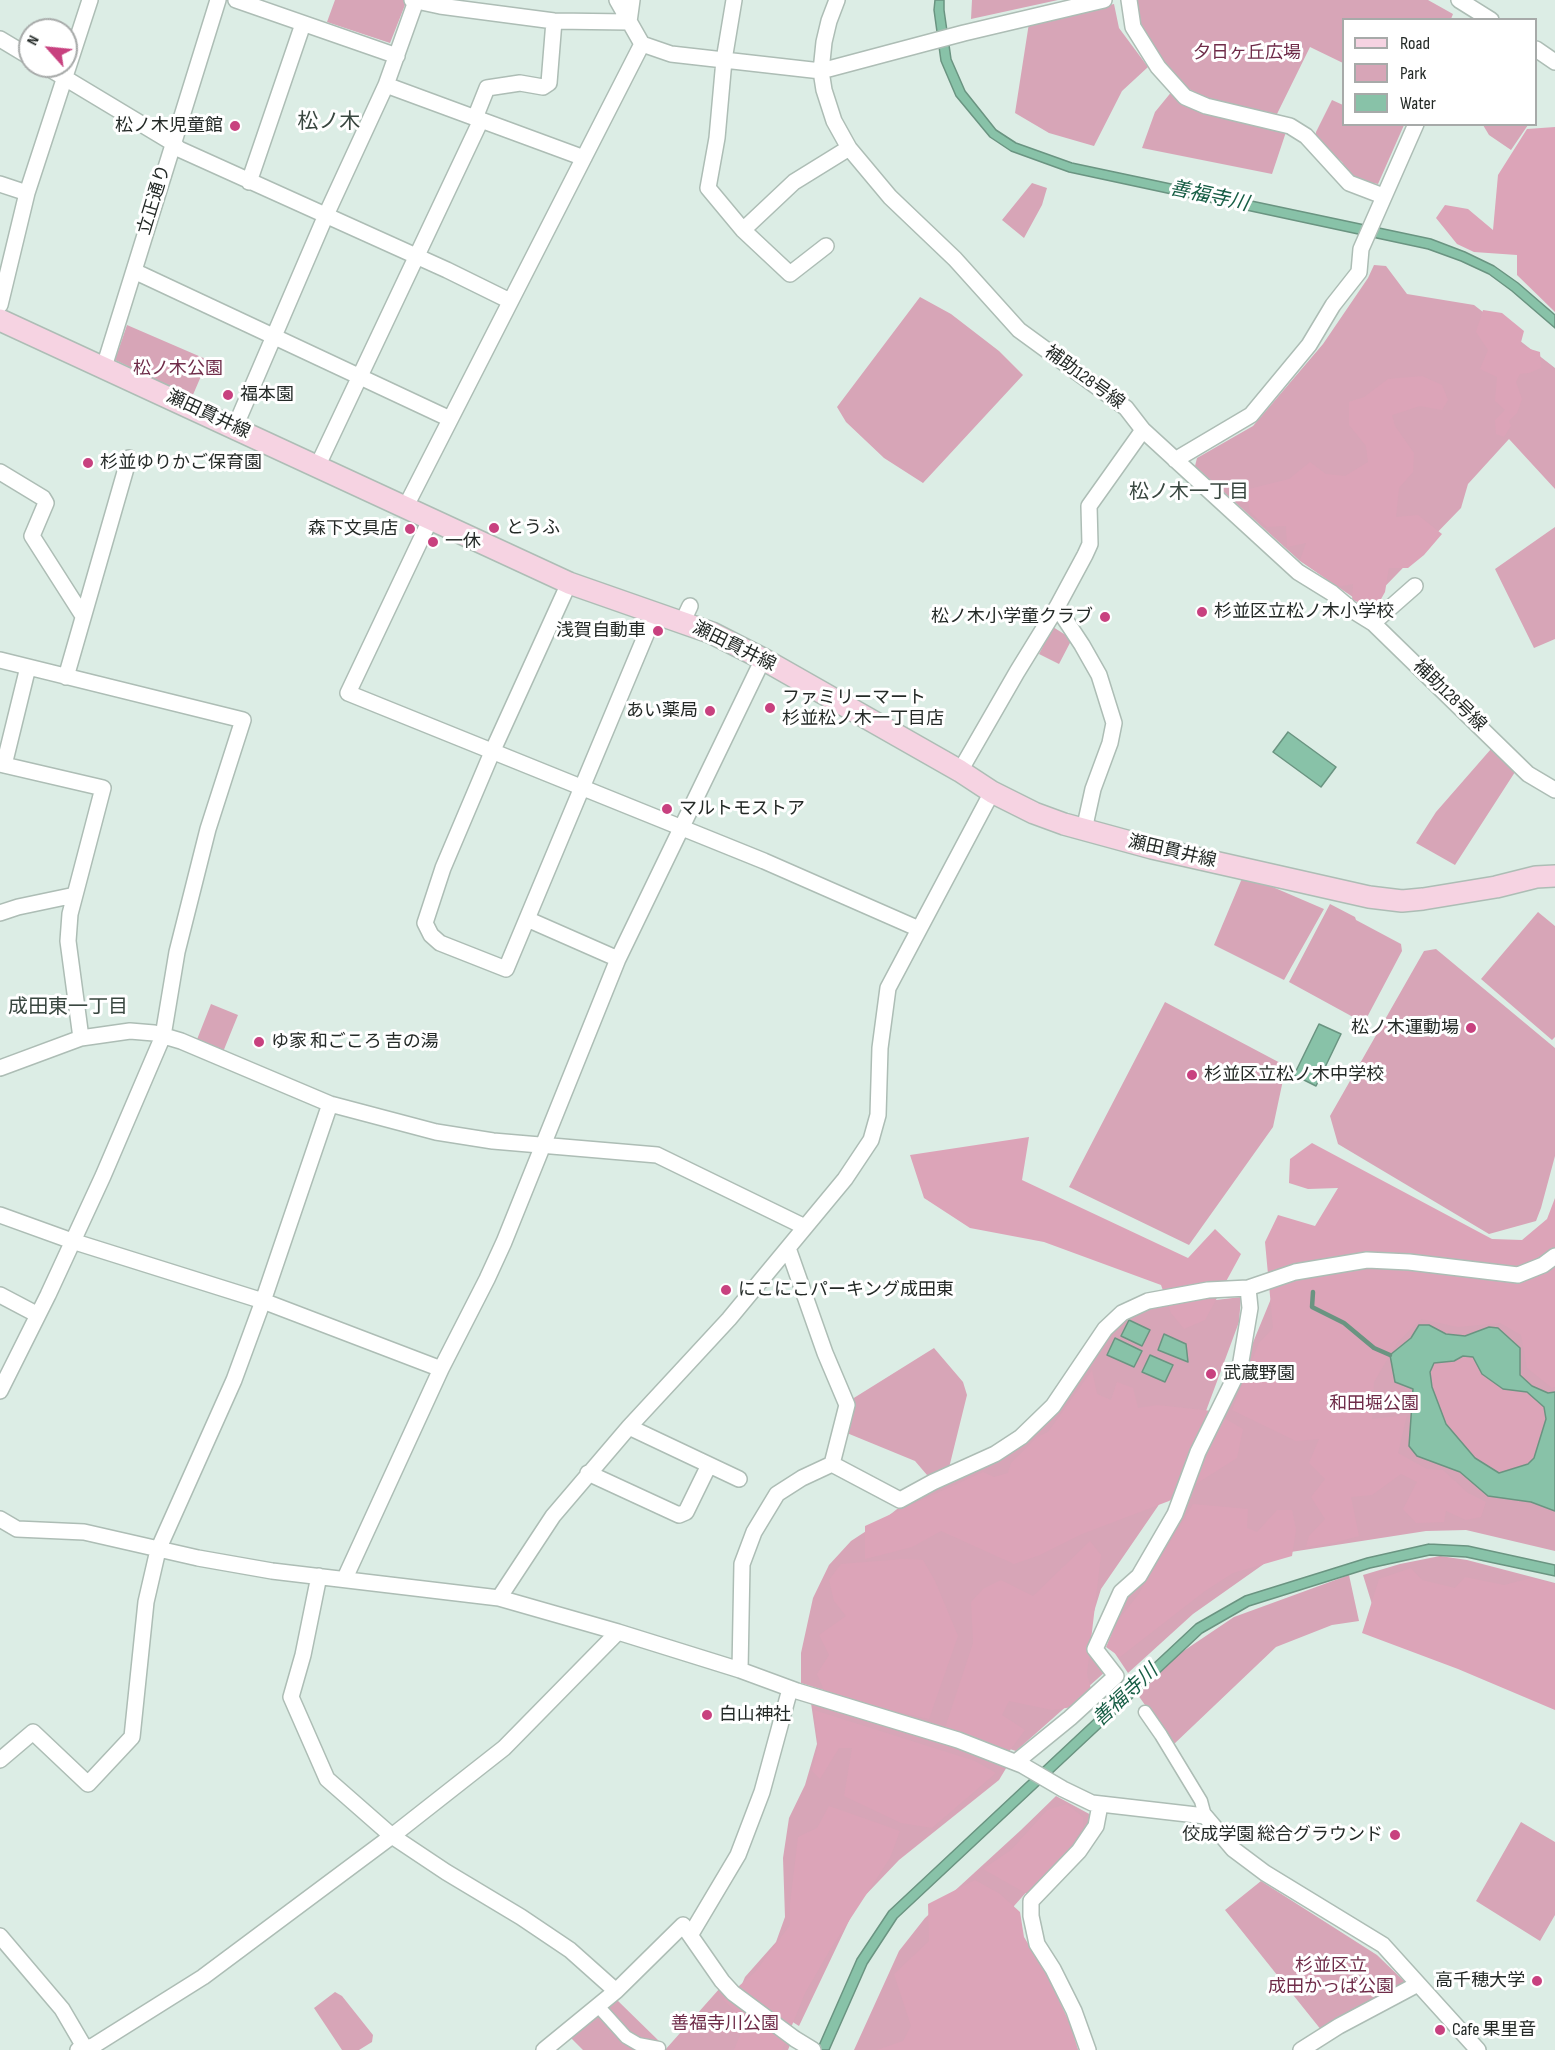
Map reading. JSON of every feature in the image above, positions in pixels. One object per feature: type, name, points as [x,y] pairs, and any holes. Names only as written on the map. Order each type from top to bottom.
[{"type":"main road","name":"瀬田貫井線","points":[[0,320],[569,583],[655,613],[686,615],[711,633],[763,659],[960,771],[992,792],[1034,813],[1084,830],[1369,897],[1402,901],[1434,898],[1536,877],[1555,876]]},
{"type":"street","points":[[78,34],[90,0]]},
{"type":"street","name":"立正通り","points":[[105,367],[218,0]]},
{"type":"street","points":[[236,0],[397,56]]},
{"type":"street","points":[[617,0],[642,44],[671,54],[821,71],[928,42],[1104,0]]},
{"type":"street","points":[[629,22],[632,0]]},
{"type":"street","points":[[734,0],[724,60],[717,138],[708,188],[743,230],[789,274],[826,246]]},
{"type":"street","points":[[821,71],[829,21],[837,0]]},
{"type":"street","points":[[1129,0],[1133,27],[1158,67],[1185,96],[1206,106],[1290,126],[1306,136],[1349,183],[1383,196]]},
{"type":"street","points":[[1459,0],[1470,14]]},
{"type":"street","points":[[235,427],[326,215],[386,85],[414,1],[441,3],[554,21],[629,22]]},
{"type":"street","points":[[317,466],[417,256],[478,119],[487,88],[520,83],[543,87],[549,83],[554,21]]},
{"type":"street","points":[[249,182],[303,24]]},
{"type":"street","points":[[0,39],[18,50]]},
{"type":"street","points":[[406,506],[642,44]]},
{"type":"street","points":[[1537,50],[1555,62]]},
{"type":"street","name":"補助128号線","points":[[821,71],[824,90],[834,121],[849,148],[890,197],[955,259],[1019,330],[1126,408],[1143,430],[1298,572],[1373,623],[1527,774],[1555,790]]},
{"type":"street","points":[[0,305],[27,193],[63,78]]},
{"type":"street","points":[[65,78],[173,143],[179,149],[417,256],[510,301]]},
{"type":"street","points":[[386,85],[584,158]]},
{"type":"street","points":[[1175,460],[1251,415],[1309,345],[1333,305],[1359,272],[1361,249],[1415,126]]},
{"type":"street","points":[[743,230],[794,182],[849,148]]},
{"type":"street","points":[[0,184],[27,193]]},
{"type":"street","points":[[134,271],[450,419]]},
{"type":"street","points":[[960,771],[1057,608],[1090,544],[1089,506],[1143,430]]},
{"type":"street","points":[[66,677],[129,458]]},
{"type":"street","points":[[0,472],[43,498],[46,503],[32,536],[82,616]]},
{"type":"street","points":[[431,518],[348,693],[764,861],[919,929]]},
{"type":"street","points":[[569,583],[493,750],[443,868],[425,923],[431,935],[440,943],[506,969],[655,613]]},
{"type":"street","points":[[1373,623],[1415,586]]},
{"type":"street","points":[[1057,608],[1083,645],[1099,675],[1114,723],[1110,743],[1093,789],[1084,830]]},
{"type":"street","points":[[345,1578],[441,1369],[487,1279],[545,1144],[618,959],[763,659]]},
{"type":"street","points":[[0,660],[243,720],[208,829],[177,952],[163,1036],[103,1176],[0,1391]]},
{"type":"street","points":[[28,667],[2,765],[103,788],[70,914],[68,941],[81,1038]]},
{"type":"street","points":[[499,1598],[552,1516],[629,1427],[729,1319],[845,1179],[871,1140],[878,1115],[880,1048],[888,988],[992,792]]},
{"type":"street","points":[[0,913],[75,895]]},
{"type":"street","points":[[527,919],[618,959]]},
{"type":"street","points":[[0,1068],[81,1038],[130,1031],[163,1036],[181,1041],[330,1104],[436,1132],[493,1141],[657,1155],[805,1227]]},
{"type":"street","points":[[0,1760],[33,1732],[88,1784],[132,1737],[146,1602],[158,1550],[234,1380],[264,1301],[330,1104]]},
{"type":"street","points":[[0,1215],[72,1241],[264,1301],[441,1369]]},
{"type":"street","points":[[788,1248],[825,1353],[847,1405],[832,1464]]},
{"type":"street","points":[[832,1464],[900,1500],[933,1482],[995,1454],[1021,1437],[1053,1406],[1105,1329],[1122,1313],[1148,1301],[1208,1290],[1248,1288],[1294,1272],[1367,1260],[1409,1262],[1518,1275],[1543,1265],[1555,1256]]},
{"type":"street","points":[[1019,1764],[1116,1676],[1095,1649],[1121,1592],[1139,1576],[1175,1514],[1198,1452],[1240,1366],[1250,1308],[1248,1288]]},
{"type":"street","points":[[0,1295],[38,1315]]},
{"type":"street","points":[[629,1427],[739,1479]]},
{"type":"street","points":[[740,1670],[742,1564],[754,1532],[777,1494],[802,1478],[832,1464]]},
{"type":"street","points":[[588,1473],[679,1515],[686,1512],[710,1465]]},
{"type":"street","points":[[0,1519],[16,1529],[84,1532],[158,1550],[272,1570],[499,1598],[618,1632],[740,1670],[790,1689],[952,1738],[1019,1764],[1058,1786],[1100,1805],[1205,1816]]},
{"type":"street","points":[[319,1576],[303,1655],[291,1697],[327,1779],[392,1836],[570,1950],[616,1991]]},
{"type":"street","points":[[0,1936],[62,2009],[83,2049],[93,2046],[203,1977],[392,1836],[504,1748],[618,1632]]},
{"type":"street","points":[[691,1934],[738,1855],[762,1792],[790,1689]]},
{"type":"street","points":[[1145,1712],[1201,1801],[1205,1816],[1233,1849],[1265,1873],[1383,1945],[1478,2050]]},
{"type":"street","points":[[1088,2050],[1074,2011],[1053,1969],[1037,1944],[1031,1916],[1032,1901],[1079,1851],[1096,1826],[1100,1805]]},
{"type":"street","points":[[544,2050],[616,1991],[683,1925],[733,1993],[813,2050]]},
{"type":"street","points":[[1301,2050],[1339,2026],[1418,1984]]},
{"type":"street","points":[[598,2006],[633,2045],[659,2048]]},
{"type":"green space","points":[[335,0],[407,0],[390,43],[327,22]]},
{"type":"green space","points":[[972,0],[1058,0],[971,19]]},
{"type":"green space","name":"夕日ヶ丘広場","points":[[1138,0],[1428,0],[1453,14],[1451,18],[1342,18],[1342,63],[1310,47],[1277,114],[1210,100],[1185,87],[1159,58],[1134,10]]},
{"type":"green space","points":[[1114,4],[1119,28],[1148,67],[1122,91],[1094,146],[1049,133],[1015,113],[1029,23]]},
{"type":"green space","points":[[1173,90],[1286,132],[1272,174],[1142,148],[1155,112]]},
{"type":"green space","name":"夕日ヶ丘広場","points":[[1332,100],[1342,105],[1342,126],[1404,126],[1378,184],[1352,179],[1342,162],[1316,140],[1316,132]]},
{"type":"green space","points":[[1484,126],[1527,126],[1511,150],[1489,135]]},
{"type":"green space","points":[[1032,183],[1047,188],[1042,205],[1024,238],[1002,220]]},
{"type":"green space","points":[[1374,265],[1386,266],[1407,294],[1474,305],[1555,368],[1555,489],[1509,439],[1468,484],[1461,508],[1366,606],[1300,561],[1195,466],[1197,458],[1253,426],[1323,344],[1368,278]]},
{"type":"green space","points":[[920,297],[951,314],[999,351],[1023,375],[923,483],[884,458],[846,422],[837,407]]},
{"type":"green space","name":"松ノ木公園","points":[[127,325],[208,360],[192,397],[115,360]]},
{"type":"green space","points":[[1555,527],[1555,639],[1534,648],[1495,569]]},
{"type":"green space","points":[[1053,627],[1072,639],[1059,664],[1039,654]]},
{"type":"green space","points":[[1491,749],[1515,772],[1455,865],[1416,843],[1436,812]]},
{"type":"green space","points":[[1243,876],[1324,909],[1284,980],[1214,945]]},
{"type":"green space","points":[[1330,904],[1401,944],[1402,951],[1364,1023],[1289,982]]},
{"type":"green space","points":[[1538,912],[1555,926],[1555,1037],[1552,1040],[1481,979]]},
{"type":"green space","points":[[1436,949],[1555,1048],[1555,1156],[1541,1208],[1536,1221],[1489,1234],[1338,1144],[1330,1116],[1424,951]]},
{"type":"green space","points":[[1165,1002],[1286,1066],[1273,1127],[1189,1245],[1069,1187]]},
{"type":"green space","points":[[211,1004],[238,1015],[223,1052],[196,1042]]},
{"type":"green space","name":"和田堀公園","points":[[1555,1266],[1555,1551],[1466,1530],[1426,1531],[1278,1554],[1193,1614],[1128,1673],[1108,1643],[1126,1597],[1182,1515],[1275,1289]]},
{"type":"green space","points":[[1241,1297],[1239,1322],[1196,1438],[1158,1506],[1101,1589],[1084,1644],[1105,1672],[1016,1751],[801,1683],[801,1653],[813,1598],[829,1565],[851,1541],[910,1499],[1002,1458],[1111,1329],[1137,1309]]},
{"type":"green space","points":[[934,1348],[963,1382],[967,1395],[947,1476],[933,1482],[915,1461],[842,1431],[849,1401]]},
{"type":"green space","points":[[1440,1556],[1467,1560],[1555,1583],[1555,1693],[1375,1614],[1363,1575],[1400,1564]]},
{"type":"green space","points":[[1349,1575],[1359,1621],[1332,1625],[1276,1647],[1173,1745],[1138,1695],[1179,1654],[1234,1617]]},
{"type":"green space","points":[[811,1703],[876,1720],[1008,1765],[999,1780],[899,1860],[857,1904],[799,2026],[739,1991],[745,1977],[776,1942],[785,1917],[783,1858],[789,1818],[805,1785],[817,1744]]},
{"type":"green space","points":[[1056,1796],[1093,1816],[1072,1848],[1038,1879],[1014,1906],[1016,1943],[1047,1975],[1070,2024],[1078,2050],[854,2050],[899,1951],[925,1918]]},
{"type":"green space","points":[[1521,1822],[1555,1842],[1555,1915],[1540,1941],[1476,1901]]},
{"type":"green space","name":"杉並区立 成田かっぱ公園","points":[[1261,1881],[1377,1955],[1405,1982],[1322,2031],[1225,1910]]},
{"type":"green space","name":"善福寺川公園","points":[[720,1988],[755,2012],[790,2045],[788,2050],[665,2050]]},
{"type":"green space","points":[[335,1992],[342,1996],[373,2035],[372,2042],[359,2050],[342,2050],[314,2008]]},
{"type":"green space","points":[[616,1999],[660,2042],[650,2050],[583,2050],[570,2037]]},
{"type":"shaded area","points":[[1555,127],[1555,312],[1517,275],[1517,255],[1474,252],[1457,244],[1436,218],[1445,205],[1468,209],[1493,230],[1498,175],[1527,129]]},
{"type":"shaded area","points":[[1483,310],[1502,313],[1524,331],[1520,346],[1540,352],[1541,368],[1520,374],[1516,382],[1522,399],[1517,413],[1509,421],[1511,426],[1504,437],[1496,434],[1495,420],[1505,410],[1495,401],[1497,377],[1480,369],[1488,350],[1476,332]]},
{"type":"shaded area","points":[[1422,376],[1442,385],[1448,400],[1442,410],[1420,406],[1392,415],[1395,426],[1414,453],[1413,472],[1399,488],[1396,517],[1418,515],[1442,534],[1424,555],[1408,568],[1389,568],[1385,592],[1376,608],[1352,600],[1353,584],[1338,587],[1300,560],[1306,543],[1287,547],[1286,526],[1267,527],[1250,512],[1245,490],[1289,479],[1310,462],[1326,474],[1345,476],[1368,462],[1366,446],[1349,425],[1349,402],[1364,397],[1388,379]]},
{"type":"shaded area","points":[[1029,1137],[1022,1180],[1188,1258],[1215,1229],[1241,1254],[1205,1320],[1184,1329],[1171,1313],[1161,1285],[1044,1242],[970,1228],[924,1198],[910,1155]]},
{"type":"shaded area","points":[[1312,1143],[1492,1239],[1522,1240],[1547,1219],[1555,1198],[1555,1387],[1552,1388],[1527,1368],[1521,1335],[1500,1323],[1458,1327],[1421,1319],[1397,1343],[1374,1382],[1372,1419],[1407,1415],[1398,1453],[1427,1469],[1443,1470],[1468,1493],[1486,1502],[1481,1517],[1466,1520],[1446,1511],[1444,1522],[1416,1523],[1403,1509],[1417,1482],[1401,1474],[1372,1495],[1351,1497],[1359,1536],[1306,1547],[1309,1536],[1325,1519],[1311,1497],[1325,1479],[1309,1463],[1319,1439],[1296,1441],[1232,1410],[1259,1343],[1273,1328],[1265,1242],[1278,1215],[1315,1226],[1338,1188],[1308,1189],[1289,1183],[1290,1159]]},
{"type":"shaded area","points":[[1463,1356],[1473,1356],[1482,1374],[1503,1389],[1527,1392],[1544,1407],[1546,1419],[1534,1458],[1528,1464],[1499,1473],[1475,1458],[1446,1424],[1432,1387],[1430,1372],[1434,1363],[1454,1361]]},
{"type":"shaded area","points":[[1092,1370],[1097,1394],[1111,1400],[1117,1382],[1133,1388],[1138,1408],[1158,1405],[1212,1411],[1243,1429],[1237,1458],[1169,1501],[1082,1534],[1040,1555],[1014,1564],[941,1531],[912,1547],[865,1559],[865,1526],[983,1472],[994,1477],[1008,1473],[1011,1463],[1037,1437],[1048,1432]]},
{"type":"shaded area","points":[[1193,1504],[1248,1509],[1247,1528],[1257,1532],[1277,1510],[1292,1510],[1296,1530],[1292,1556],[1233,1573],[1205,1591],[1120,1657],[1106,1647],[1118,1620],[1138,1595]]},
{"type":"shaded area","points":[[1090,1541],[1101,1555],[1087,1674],[1091,1689],[1073,1707],[1052,1710],[1009,1701],[1002,1715],[1025,1730],[1008,1753],[944,1731],[973,1643],[971,1602],[983,1589],[1001,1580],[1033,1596]]},
{"type":"shaded area","points":[[903,1559],[923,1560],[935,1581],[958,1636],[929,1719],[826,1695],[817,1674],[829,1655],[819,1635],[846,1616],[834,1601],[829,1580],[841,1564]]},
{"type":"shaded area","points":[[1411,1568],[1422,1580],[1455,1588],[1465,1577],[1504,1585],[1531,1578],[1555,1584],[1555,1710],[1458,1669],[1362,1633],[1379,1579]]},
{"type":"shaded area","points":[[814,1710],[975,1761],[996,1773],[932,1828],[901,1823],[844,1796],[852,1748],[839,1748],[820,1779],[812,1771],[818,1746]]},
{"type":"shaded area","points":[[1067,1804],[1083,1817],[1083,1827],[1057,1867],[1029,1895],[983,1869],[1011,1850],[1047,1810]]},
{"type":"shaded area","points":[[829,1806],[900,1831],[890,1858],[805,1993],[782,2050],[734,2050],[742,2030],[734,2010],[723,2000],[755,1972],[790,1925],[790,1904],[798,1837],[817,1828]]},
{"type":"shaded area","points":[[975,1880],[1000,1894],[1020,1912],[1024,1937],[1047,1975],[1070,2024],[1078,2050],[877,2050],[903,2041],[911,2026],[894,1974],[929,1941],[928,1904]]},
{"type":"water","name":"善福寺川","points":[[935,0],[944,0],[951,59],[965,91],[996,130],[1016,143],[1072,163],[1431,239],[1494,266],[1518,283],[1555,315],[1555,328],[1489,274],[1428,249],[1069,172],[1011,151],[990,137],[956,96],[941,61],[934,10]]},
{"type":"water","points":[[1288,732],[1336,767],[1321,787],[1273,752]]},
{"type":"water","points":[[1319,1024],[1341,1034],[1316,1086],[1294,1075]]},
{"type":"water","points":[[1129,1320],[1150,1330],[1142,1346],[1121,1336]]},
{"type":"water","points":[[1419,1325],[1429,1325],[1446,1334],[1465,1336],[1489,1327],[1498,1328],[1520,1348],[1520,1375],[1532,1386],[1548,1393],[1555,1392],[1555,1511],[1531,1502],[1488,1496],[1460,1472],[1417,1456],[1409,1446],[1413,1389],[1395,1382],[1390,1355],[1411,1338]],"holes":[[[1463,1356],[1473,1357],[1482,1374],[1503,1389],[1527,1392],[1544,1407],[1546,1419],[1534,1458],[1528,1464],[1499,1473],[1475,1458],[1446,1424],[1432,1387],[1430,1372],[1434,1363],[1454,1361]]]},
{"type":"water","points":[[1164,1334],[1186,1344],[1188,1362],[1158,1350]]},
{"type":"water","points":[[1115,1338],[1142,1351],[1134,1367],[1107,1355]]},
{"type":"water","points":[[1150,1355],[1173,1365],[1165,1382],[1142,1372]]},
{"type":"water","name":"善福寺川","points":[[1429,1544],[1468,1546],[1555,1565],[1555,1576],[1466,1557],[1430,1555],[1370,1568],[1249,1606],[1202,1633],[897,1918],[867,1964],[829,2050],[817,2050],[857,1959],[889,1911],[1196,1624],[1245,1596],[1367,1558]]},
{"type":"waterway","points":[[1313,1292],[1312,1307],[1344,1323],[1374,1348],[1390,1355]]},
{"type":"place","name":"松ノ木児童館","points":[[235,126]]},
{"type":"place","name":"福本園","points":[[228,395]]},
{"type":"place","name":"杉並ゆりかご保育園","points":[[88,463]]},
{"type":"place","name":"とうふ","points":[[494,528]]},
{"type":"place","name":"森下文具店","points":[[410,529]]},
{"type":"place","name":"一休","points":[[433,542]]},
{"type":"place","name":"杉並区立松ノ木小学校","points":[[1202,612]]},
{"type":"place","name":"松ノ木小学童クラブ","points":[[1105,617]]},
{"type":"place","name":"浅賀自動車","points":[[658,631]]},
{"type":"place","name":"ファミリーマート 杉並松ノ木一丁目店","points":[[770,708]]},
{"type":"place","name":"あい薬局","points":[[710,711]]},
{"type":"place","name":"マルトモストア","points":[[667,809]]},
{"type":"place","name":"松ノ木運動場","points":[[1471,1028]]},
{"type":"place","name":"ゆ家 和ごころ 吉の湯","points":[[259,1042]]},
{"type":"place","name":"杉並区立松ノ木中学校","points":[[1192,1075]]},
{"type":"place","name":"にこにこパーキング成田東","points":[[726,1290]]},
{"type":"place","name":"武蔵野園","points":[[1211,1374]]},
{"type":"place","name":"白山神社","points":[[707,1715]]},
{"type":"place","name":"佼成学園 総合グラウンド","points":[[1395,1835]]},
{"type":"place","name":"高千穂大学","points":[[1537,1981]]},
{"type":"place","name":"Cafe 果里音","points":[[1440,2030]]},
{"type":"district","name":"松ノ木","points":[[329,123]]},
{"type":"district","name":"松ノ木一丁目","points":[[1189,493]]},
{"type":"district","name":"成田東一丁目","points":[[68,1008]]}]
